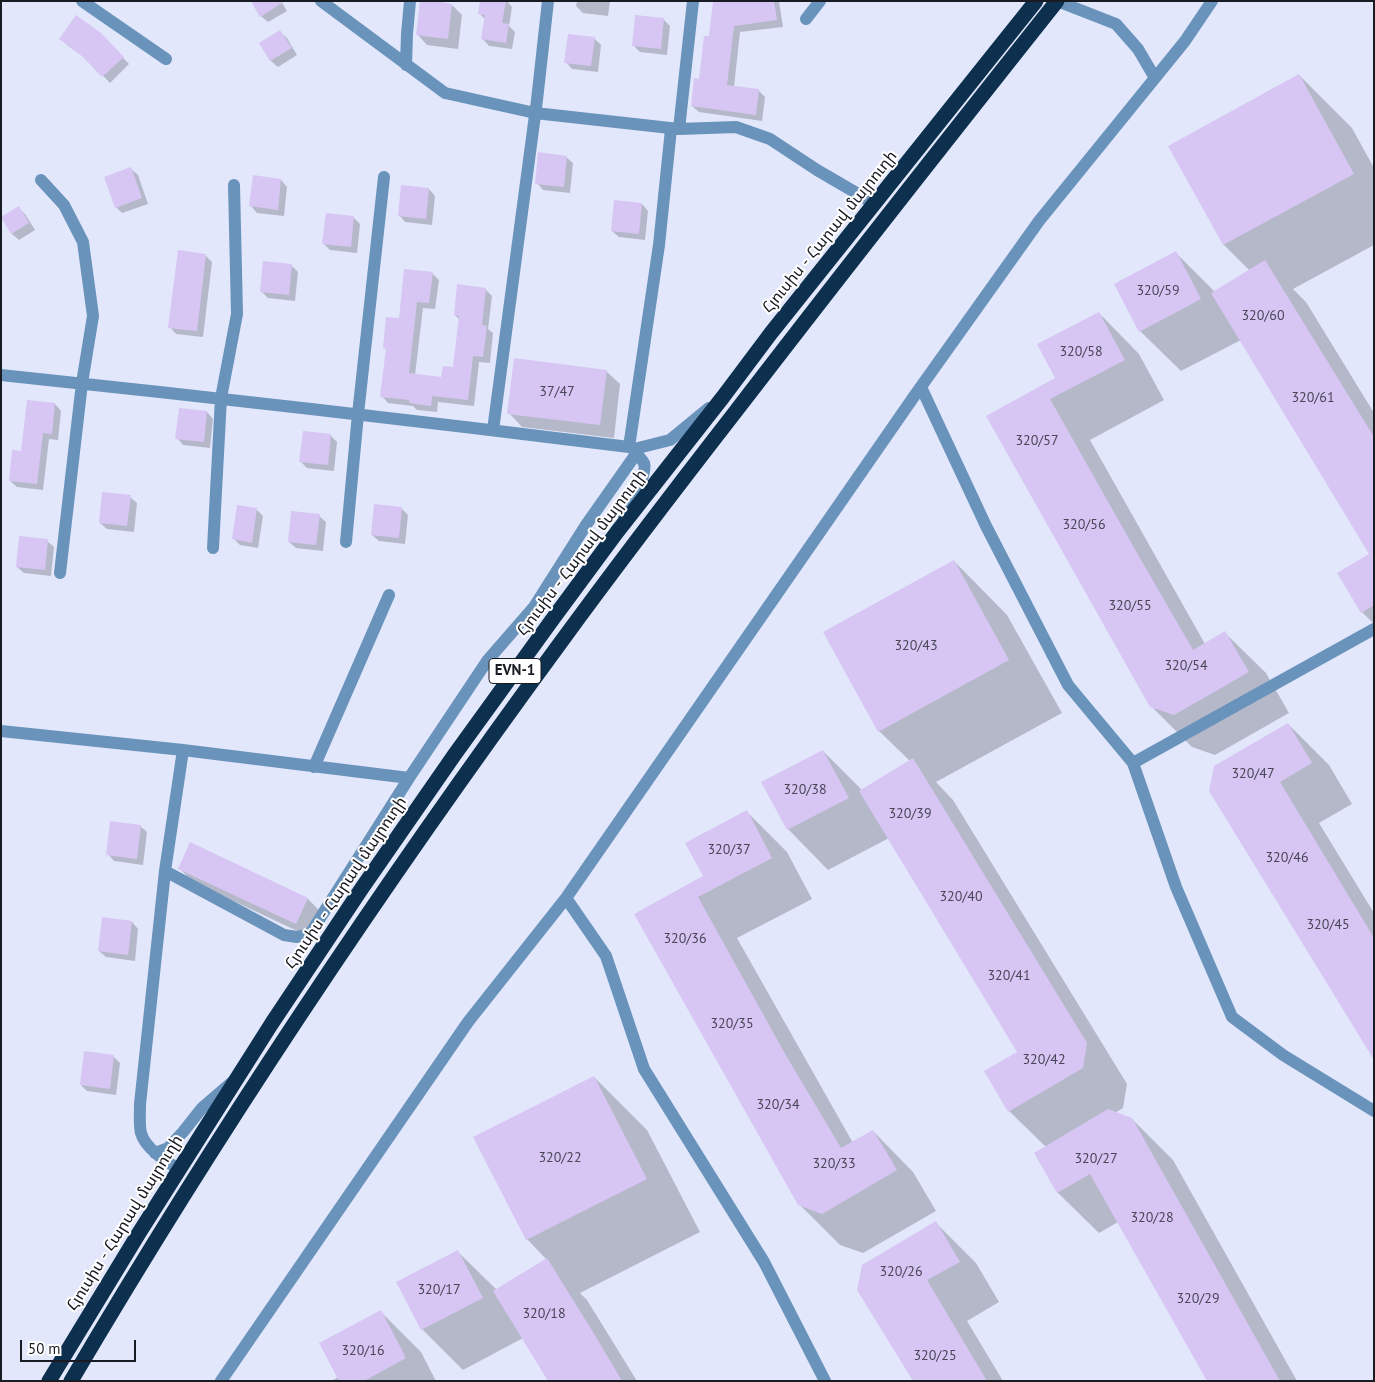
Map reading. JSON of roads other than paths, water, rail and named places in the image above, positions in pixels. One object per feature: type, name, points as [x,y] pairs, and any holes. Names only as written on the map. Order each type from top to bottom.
[{"type":"highway","name":"Հյուսիս - Հարավ մայրուղի","points":[[49,1381],[235,1080],[356,896],[422,802],[617,532],[771,333],[1036,1]]},
{"type":"highway","name":"Հյուսիս - Հարավ մայրուղի","points":[[71,1381],[145,1257],[355,932],[464,775],[562,639],[661,508],[863,246],[1057,1]]},
{"type":"street","points":[[82,1],[166,59]]},
{"type":"street","points":[[406,64],[410,1]]},
{"type":"street","points":[[493,430],[548,1]]},
{"type":"street","points":[[165,871],[284,935],[297,937],[310,934],[408,778],[487,661],[534,607],[633,450],[693,1]]},
{"type":"street","points":[[806,19],[820,1]]},
{"type":"street","points":[[1057,1],[1116,24],[1138,49],[1155,78]]},
{"type":"street","points":[[221,1381],[468,1022],[566,898],[921,387],[1040,221],[1186,41],[1212,1]]},
{"type":"street","points":[[323,2],[445,93],[535,113],[675,129],[736,127],[770,139],[817,170],[865,198],[873,205]]},
{"type":"street","points":[[346,542],[384,177]]},
{"type":"street","points":[[41,180],[64,205],[83,242],[92,316],[82,383],[60,573]]},
{"type":"street","points":[[213,548],[221,398],[237,314],[234,185]]},
{"type":"street","points":[[1,375],[221,398],[493,430],[633,450],[670,440],[723,397]]},
{"type":"street","points":[[921,387],[986,526],[1068,684],[1133,763],[1176,887],[1232,1016],[1283,1055],[1374,1111]]},
{"type":"street","points":[[617,532],[644,474],[644,463],[633,450]]},
{"type":"street","points":[[314,767],[390,595]]},
{"type":"street","points":[[1133,763],[1374,630]]},
{"type":"street","points":[[1,731],[183,750],[408,778]]},
{"type":"street","points":[[179,1169],[155,1153],[142,1136],[139,1121],[165,871],[183,750]]},
{"type":"street","points":[[566,898],[606,956],[644,1069],[764,1262],[826,1381]]},
{"type":"street","points":[[155,1153],[168,1148],[202,1108],[235,1080]]}]
